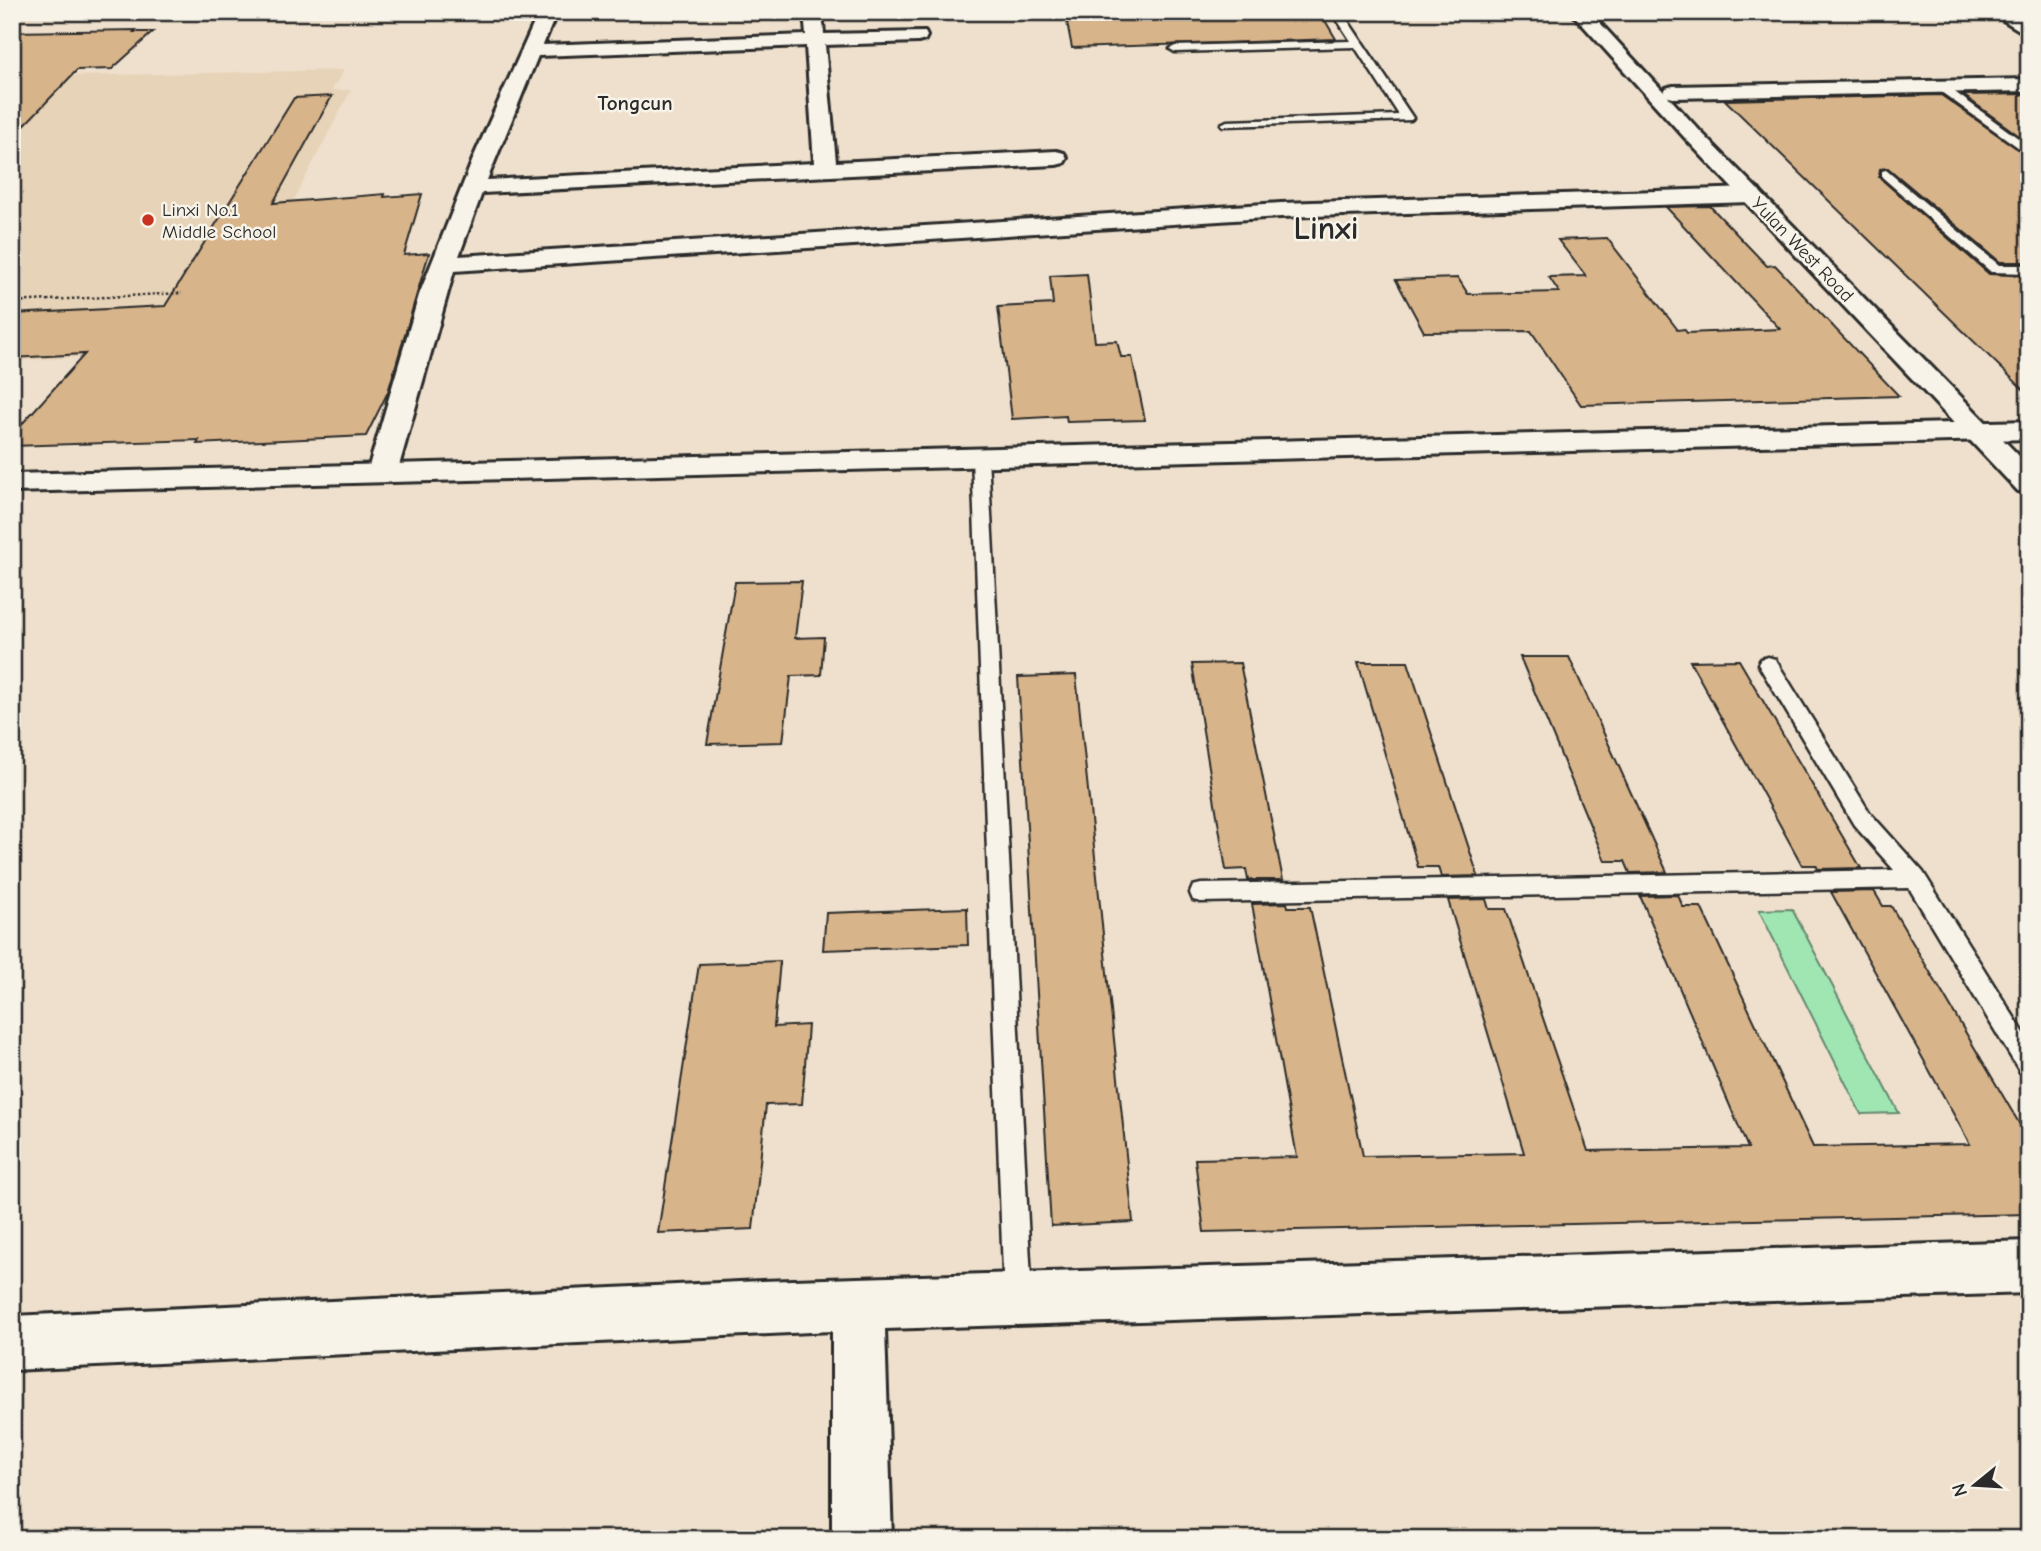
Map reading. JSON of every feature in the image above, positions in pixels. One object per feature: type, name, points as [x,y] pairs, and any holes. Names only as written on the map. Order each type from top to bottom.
[{"type":"main road","points":[[382,473],[432,295],[473,187],[548,12]]},
{"type":"main road","points":[[813,12],[826,170]]},
{"type":"main road","name":"Yulan West Road","points":[[1580,12],[1751,195],[2029,453]]},
{"type":"main road","name":"Yulan West Road","points":[[1598,12],[2005,431],[2029,484]]},
{"type":"main road","points":[[1999,12],[2029,31]]},
{"type":"main road","points":[[530,51],[918,36]]},
{"type":"main road","points":[[1673,92],[2029,85]]},
{"type":"main road","points":[[473,187],[1056,158]]},
{"type":"main road","points":[[444,264],[1281,210],[1751,195]]},
{"type":"main road","points":[[12,483],[2005,431]]},
{"type":"main road","points":[[12,1343],[858,1304],[2029,1267]]},
{"type":"main road","points":[[858,1304],[862,1539]]},
{"type":"lane","points":[[1227,124],[1407,118],[1337,12]]},
{"type":"lane","points":[[1175,49],[1358,44]]},
{"type":"lane","points":[[1941,87],[2029,152]]},
{"type":"lane","points":[[1886,174],[1996,269],[2029,268]]},
{"type":"lane","points":[[979,457],[1018,1299]]},
{"type":"lane","points":[[1768,664],[1862,819],[1915,879],[2029,1064]]},
{"type":"lane","points":[[1201,893],[1915,879]]},
{"type":"path","points":[[12,302],[182,293]]},
{"type":"shaded area","name":"Linxi No.1 Middle School","points":[[344,70],[332,90],[351,90],[215,350],[12,361],[12,87],[22,77]]},
{"type":"green space","points":[[1792,909],[1899,1113],[1861,1114],[1759,910]]},
{"type":"building","points":[[1065,12],[1320,12],[1336,39],[1072,48]]},
{"type":"building","points":[[136,30],[134,32],[153,32],[112,69],[77,70],[12,138],[12,32]]},
{"type":"building","points":[[2029,94],[2029,143],[1963,95]]},
{"type":"building","points":[[1941,95],[2029,157],[2029,262],[2000,262],[1888,168],[1880,169],[1879,177],[1989,274],[2029,276],[2029,395],[1725,100]]},
{"type":"building","points":[[332,96],[273,203],[385,194],[384,197],[422,194],[404,255],[429,253],[388,392],[366,436],[197,444],[199,440],[12,446],[12,435],[85,354],[12,358],[12,314],[165,306],[294,98]]},
{"type":"building","points":[[1710,206],[1767,266],[1775,265],[1899,396],[1581,405],[1531,331],[1424,332],[1396,280],[1458,278],[1468,294],[1559,292],[1549,277],[1586,276],[1558,240],[1607,238],[1678,330],[1684,329],[1687,333],[1780,329],[1666,207]]},
{"type":"building","points":[[1087,274],[1095,342],[1117,341],[1121,357],[1132,357],[1145,420],[1067,422],[1066,416],[1012,419],[998,307],[1053,304],[1050,276]]},
{"type":"building","points":[[802,581],[795,638],[824,637],[821,675],[791,676],[783,742],[707,744],[735,582]]},
{"type":"building","points":[[1520,657],[1569,657],[1667,872],[1630,873],[1625,861],[1605,861]]},
{"type":"building","points":[[1739,660],[1861,868],[1818,869],[1816,865],[1802,865],[1690,661]]},
{"type":"building","points":[[1358,662],[1408,662],[1478,876],[1441,877],[1438,867],[1418,867]]},
{"type":"building","points":[[1240,663],[1283,880],[1248,880],[1246,869],[1226,870],[1192,664]]},
{"type":"building","points":[[1076,675],[1133,1222],[1051,1226],[1018,677]]},
{"type":"building","points":[[1874,891],[1883,906],[1891,906],[2029,1140],[2029,1214],[1204,1232],[1195,1159],[1297,1157],[1252,904],[1287,903],[1288,907],[1310,907],[1363,1156],[1524,1153],[1448,900],[1486,899],[1489,909],[1506,909],[1588,1151],[1748,1148],[1640,896],[1678,895],[1683,907],[1701,907],[1813,1147],[1970,1144],[1831,892]]},
{"type":"building","points":[[967,908],[968,945],[823,950],[826,913]]},
{"type":"building","points":[[780,961],[774,1027],[808,1025],[802,1104],[766,1105],[753,1229],[658,1233],[699,964]]},
{"type":"place","name":"Linxi No.1 Middle School","points":[[148,220]]},
{"type":"district","name":"Tongcun","points":[[635,103]]},
{"type":"district","name":"Linxi","points":[[1326,228]]}]
